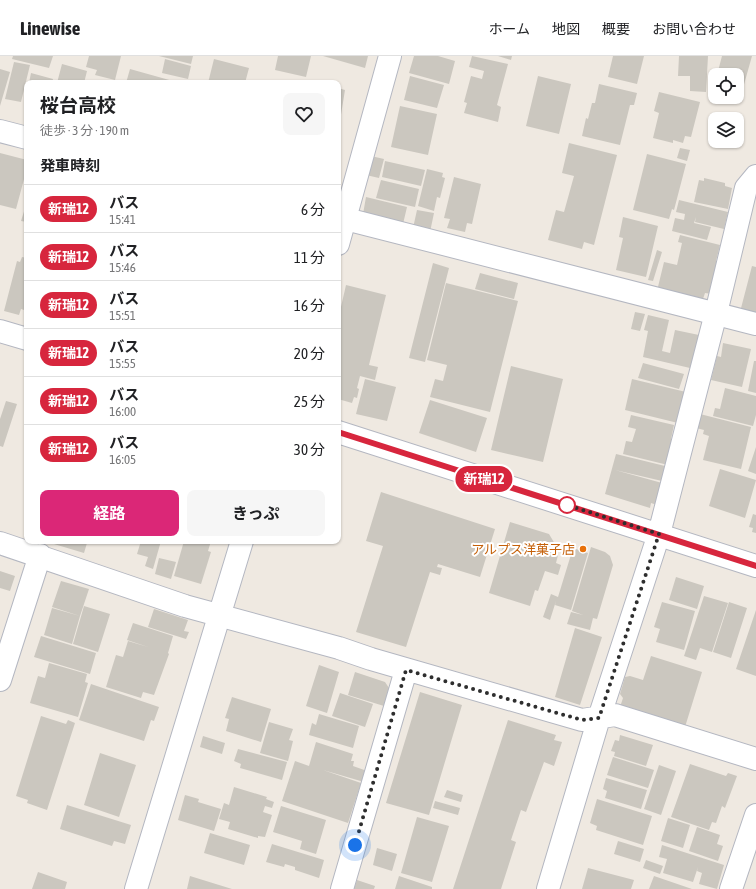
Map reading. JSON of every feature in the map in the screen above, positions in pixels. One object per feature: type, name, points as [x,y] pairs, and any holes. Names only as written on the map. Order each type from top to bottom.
[{"type":"street","points":[[390,56],[341,218],[756,324]]},
{"type":"street","points":[[0,131],[24,137]]},
{"type":"street","points":[[548,889],[599,718],[659,534],[716,313],[746,188],[756,176]]},
{"type":"street","points":[[0,332],[24,339]]},
{"type":"street","points":[[341,433],[756,566]]},
{"type":"street","points":[[0,543],[40,555],[185,606],[339,648],[406,670],[582,720],[615,715],[756,759]]},
{"type":"street","points":[[136,889],[241,544]]},
{"type":"street","points":[[0,680],[40,555]]},
{"type":"street","points":[[342,889],[406,670]]},
{"type":"street","points":[[731,889],[756,815]]},
{"type":"building","points":[[13,56],[53,56],[49,68],[12,59]]},
{"type":"building","points":[[89,56],[121,56],[115,80],[95,75],[97,70],[86,67]]},
{"type":"building","points":[[159,56],[193,56],[191,64]]},
{"type":"building","points":[[278,56],[311,56],[306,77],[275,70]]},
{"type":"building","points":[[323,56],[368,56],[365,68]]},
{"type":"building","points":[[414,56],[438,56],[455,61],[449,84],[409,73]]},
{"type":"building","points":[[472,56],[508,64],[497,105],[501,107],[498,122],[464,113],[467,103],[464,102],[471,76],[482,79],[484,71],[469,67]]},
{"type":"building","points":[[498,56],[512,56],[511,60]]},
{"type":"building","points":[[613,56],[644,56],[637,84],[608,77]]},
{"type":"building","points":[[679,56],[708,56],[706,92],[690,91],[690,76],[678,76]]},
{"type":"building","points":[[722,56],[752,56],[744,84],[744,68],[719,68]]},
{"type":"building","points":[[165,59],[191,66],[188,79],[162,73]]},
{"type":"building","points":[[214,59],[249,68],[246,80],[209,80]]},
{"type":"building","points":[[14,62],[30,65],[26,80],[24,80],[24,90],[21,102],[5,99]]},
{"type":"building","points":[[62,64],[87,71],[85,80],[58,80]]},
{"type":"building","points":[[0,69],[10,72],[0,106]]},
{"type":"building","points":[[130,69],[169,80],[127,80]]},
{"type":"building","points":[[31,73],[53,79],[53,80],[30,80]]},
{"type":"building","points":[[410,76],[444,85],[437,108],[404,100]]},
{"type":"building","points":[[538,76],[571,84],[559,134],[526,126]]},
{"type":"building","points":[[599,84],[637,93],[634,105],[630,105],[620,145],[582,136],[586,118],[588,119],[592,103],[595,103]]},
{"type":"building","points":[[341,89],[345,90],[341,115]]},
{"type":"building","points":[[659,92],[700,102],[691,137],[685,136],[683,143],[673,140],[673,143],[653,138],[659,113],[654,111]]},
{"type":"building","points":[[400,106],[437,114],[428,155],[391,147]]},
{"type":"building","points":[[569,143],[617,155],[594,245],[584,242],[582,249],[548,240],[556,210],[564,212],[574,176],[562,173]]},
{"type":"building","points":[[680,148],[690,150],[687,161],[677,158]]},
{"type":"building","points":[[0,153],[24,159],[24,179],[16,209],[0,205]]},
{"type":"building","points":[[647,154],[686,164],[674,210],[672,209],[669,219],[633,210]]},
{"type":"building","points":[[371,156],[384,159],[379,178],[366,175]]},
{"type":"building","points":[[385,161],[425,170],[421,186],[382,177]]},
{"type":"building","points":[[427,169],[443,173],[442,177],[445,178],[440,198],[437,197],[434,211],[418,206]]},
{"type":"building","points":[[454,177],[481,184],[472,224],[467,223],[465,232],[447,228],[450,219],[444,218]]},
{"type":"building","points":[[704,178],[725,183],[725,186],[732,188],[728,209],[694,202],[699,180],[704,181]]},
{"type":"building","points":[[381,180],[419,189],[415,207],[376,198]]},
{"type":"building","points":[[366,197],[407,207],[403,224],[363,214]]},
{"type":"building","points":[[679,200],[728,212],[724,229],[695,222],[696,217],[694,223],[711,227],[707,240],[672,231],[675,218],[684,220],[685,214],[676,212]]},
{"type":"building","points":[[417,210],[434,213],[430,232],[413,228]]},
{"type":"building","points":[[24,212],[24,222],[21,221]]},
{"type":"building","points":[[623,217],[658,226],[646,277],[616,270],[623,238],[619,237]]},
{"type":"building","points":[[680,235],[720,245],[716,261],[719,262],[712,294],[705,293],[702,302],[657,291],[664,262],[677,265],[682,243],[678,242]]},
{"type":"building","points":[[657,250],[662,252],[653,281],[648,280]]},
{"type":"building","points":[[22,257],[24,257],[24,310],[21,309],[19,315],[4,311],[17,261],[20,262]]},
{"type":"building","points":[[433,263],[449,268],[425,362],[409,358]]},
{"type":"building","points":[[752,266],[756,267],[756,315],[740,312]]},
{"type":"building","points":[[480,273],[518,283],[514,299],[475,289]]},
{"type":"building","points":[[446,283],[518,301],[490,412],[430,397],[435,379],[443,381],[447,365],[427,360]]},
{"type":"building","points":[[346,285],[386,295],[369,365],[378,367],[375,380],[360,376],[357,388],[359,389],[357,398],[354,397],[352,403],[341,400],[341,307]]},
{"type":"building","points":[[635,312],[645,314],[640,331],[631,329]]},
{"type":"building","points":[[648,315],[669,320],[662,351],[670,353],[675,330],[699,335],[690,368],[643,357],[648,331],[644,330]]},
{"type":"building","points":[[723,343],[751,349],[742,387],[711,380],[717,356],[721,357]]},
{"type":"building","points":[[754,361],[756,361],[756,393],[748,391]]},
{"type":"building","points":[[643,363],[684,374],[679,389],[638,378]]},
{"type":"building","points":[[511,366],[563,379],[543,462],[491,450]]},
{"type":"building","points":[[365,379],[396,387],[387,421],[356,414]]},
{"type":"building","points":[[632,379],[686,392],[678,423],[625,410]]},
{"type":"building","points":[[725,388],[756,396],[756,415],[753,426],[713,416],[715,408],[720,409]]},
{"type":"building","points":[[430,400],[487,418],[476,452],[419,433]]},
{"type":"building","points":[[6,401],[17,404],[3,447],[0,446],[0,419]]},
{"type":"building","points":[[700,414],[751,427],[741,469],[703,460],[709,436],[703,434],[704,430],[696,428]]},
{"type":"building","points":[[631,415],[674,425],[671,439],[674,439],[668,465],[623,454],[626,441],[632,442],[636,429],[628,427]]},
{"type":"building","points":[[756,447],[756,474],[748,471]]},
{"type":"building","points":[[616,454],[665,466],[662,481],[615,470],[662,483],[657,505],[651,503],[650,508],[605,494]]},
{"type":"building","points":[[720,469],[756,480],[745,518],[709,506]]},
{"type":"building","points":[[381,492],[495,529],[480,577],[438,564],[437,567],[442,568],[440,575],[430,572],[406,647],[356,632],[383,546],[366,541]]},
{"type":"building","points":[[753,514],[756,515],[756,533],[752,532],[753,528],[749,527]]},
{"type":"building","points":[[510,522],[549,534],[555,544],[552,553],[558,555],[556,563],[561,565],[558,575],[545,571],[538,591],[535,590],[530,606],[489,593]]},
{"type":"building","points":[[54,544],[87,544],[84,553]]},
{"type":"building","points":[[140,544],[160,544],[153,569],[145,566],[148,557],[137,554]]},
{"type":"building","points":[[183,544],[210,544],[208,551],[211,552],[201,584],[174,576]]},
{"type":"building","points":[[591,547],[605,552],[610,556],[613,565],[597,619],[593,618],[590,630],[567,624],[571,612],[583,615],[572,611]]},
{"type":"building","points":[[573,548],[588,553],[571,610],[555,605],[556,601],[550,620],[543,617],[551,594],[558,597]]},
{"type":"building","points":[[159,558],[176,562],[171,579],[155,574]]},
{"type":"building","points":[[0,571],[15,576],[10,591],[0,588]]},
{"type":"building","points":[[676,577],[704,586],[697,609],[669,600]]},
{"type":"building","points":[[61,581],[89,589],[80,616],[52,607]]},
{"type":"building","points":[[704,596],[728,603],[712,652],[700,648],[696,660],[684,656]]},
{"type":"building","points":[[662,602],[695,611],[684,650],[656,642],[660,629],[654,627]]},
{"type":"building","points":[[729,602],[747,608],[731,658],[713,652]]},
{"type":"building","points":[[84,606],[110,614],[98,652],[73,644]]},
{"type":"building","points":[[52,608],[80,616],[72,644],[44,635]]},
{"type":"building","points":[[154,609],[188,620],[184,631],[189,632],[186,639],[148,627]]},
{"type":"building","points":[[756,610],[756,676],[736,669]]},
{"type":"building","points":[[133,623],[173,636],[169,654],[154,695],[143,692],[141,698],[106,687],[116,655],[123,657],[128,641],[148,647],[127,640]]},
{"type":"building","points":[[575,628],[602,637],[580,705],[555,697]]},
{"type":"building","points":[[41,636],[96,653],[90,674],[34,657]]},
{"type":"building","points":[[651,656],[702,672],[685,727],[620,707],[623,698],[620,694],[625,677],[630,676],[643,680]]},
{"type":"building","points":[[49,663],[87,674],[85,682],[88,683],[78,717],[30,703],[38,676],[45,678]]},
{"type":"building","points":[[319,665],[339,672],[327,713],[306,706]]},
{"type":"building","points":[[355,672],[385,682],[389,688],[384,706],[348,695]]},
{"type":"building","points":[[91,684],[159,707],[154,721],[151,720],[144,741],[79,720]]},
{"type":"building","points":[[420,692],[462,705],[429,815],[386,803]]},
{"type":"building","points":[[340,693],[373,704],[365,727],[332,716]]},
{"type":"building","points":[[232,697],[271,709],[261,742],[226,731],[229,719],[225,718]]},
{"type":"building","points":[[319,714],[359,726],[353,748],[309,735],[312,723],[316,725]]},
{"type":"building","points":[[41,716],[66,724],[68,720],[75,723],[47,810],[27,803],[28,800],[16,796]]},
{"type":"building","points":[[508,720],[556,735],[554,740],[562,742],[554,766],[544,762],[526,812],[521,810],[511,840],[516,842],[501,889],[453,889]]},
{"type":"building","points":[[269,722],[293,729],[289,740],[293,741],[288,761],[260,753]]},
{"type":"building","points":[[620,735],[653,745],[646,766],[614,756],[615,752],[611,751],[615,740],[619,741]]},
{"type":"building","points":[[203,736],[225,743],[222,754],[200,747]]},
{"type":"building","points":[[316,742],[353,754],[351,761],[354,761],[353,766],[367,771],[364,782],[323,770],[361,783],[348,823],[282,801],[295,761],[309,766]]},
{"type":"building","points":[[238,749],[287,762],[282,780],[240,768],[241,764],[234,761]]},
{"type":"building","points":[[100,753],[136,765],[119,817],[84,805]]},
{"type":"building","points":[[613,757],[654,770],[648,788],[607,775]]},
{"type":"building","points":[[690,764],[726,776],[728,773],[737,776],[725,808],[722,806],[716,823],[712,822],[709,830],[671,817]]},
{"type":"building","points":[[659,765],[676,771],[661,815],[644,809]]},
{"type":"building","points":[[606,778],[647,790],[641,809],[605,798],[607,791],[603,789]]},
{"type":"building","points":[[234,787],[267,797],[266,799],[274,802],[272,808],[265,806],[263,812],[272,815],[265,837],[258,836],[258,838],[228,829],[230,822],[219,819],[224,803],[229,805]]},
{"type":"building","points":[[447,790],[463,795],[461,802],[444,797]]},
{"type":"building","points":[[185,795],[199,799],[198,802],[221,809],[214,831],[178,820]]},
{"type":"building","points":[[597,799],[652,816],[643,845],[596,830],[597,826],[590,823]]},
{"type":"building","points":[[435,801],[460,808],[458,815],[433,808]]},
{"type":"building","points":[[67,805],[131,825],[125,844],[114,841],[112,846],[60,829]]},
{"type":"building","points":[[281,806],[326,820],[316,854],[300,849],[302,841],[273,832]]},
{"type":"building","points":[[417,817],[449,826],[432,882],[401,873]]},
{"type":"building","points":[[668,818],[690,825],[683,848],[661,841]]},
{"type":"building","points":[[697,827],[720,835],[717,844],[723,846],[718,861],[689,851]]},
{"type":"building","points":[[210,833],[250,845],[244,865],[204,853]]},
{"type":"building","points":[[618,841],[644,849],[640,862],[614,854]]},
{"type":"building","points":[[272,844],[324,860],[319,878],[295,870],[295,867],[285,864],[284,867],[266,862]]},
{"type":"building","points":[[662,845],[724,865],[717,889],[699,884],[702,873],[697,871],[698,867],[693,882],[663,873],[667,859],[659,857]]},
{"type":"building","points":[[377,848],[397,854],[392,871],[373,865]]},
{"type":"building","points":[[646,860],[663,866],[660,874],[643,868]]},
{"type":"building","points":[[588,868],[634,880],[631,889],[582,889]]},
{"type":"building","points":[[38,872],[67,882],[65,889],[32,889]]},
{"type":"building","points":[[190,876],[232,889],[187,889]]},
{"type":"building","points":[[399,876],[432,887],[432,889],[395,889]]},
{"type":"building","points":[[654,876],[692,889],[649,889]]},
{"type":"building","points":[[357,880],[375,886],[374,889],[354,889]]},
{"type":"bus line","name":"新瑞12","points":[[341,433],[756,566]]},
{"type":"place","name":"アルプス洋菓子店","points":[[583,549]]},
{"type":"route","points":[[355,845],[406,670],[582,720],[599,718],[659,534],[567,505]]}]
